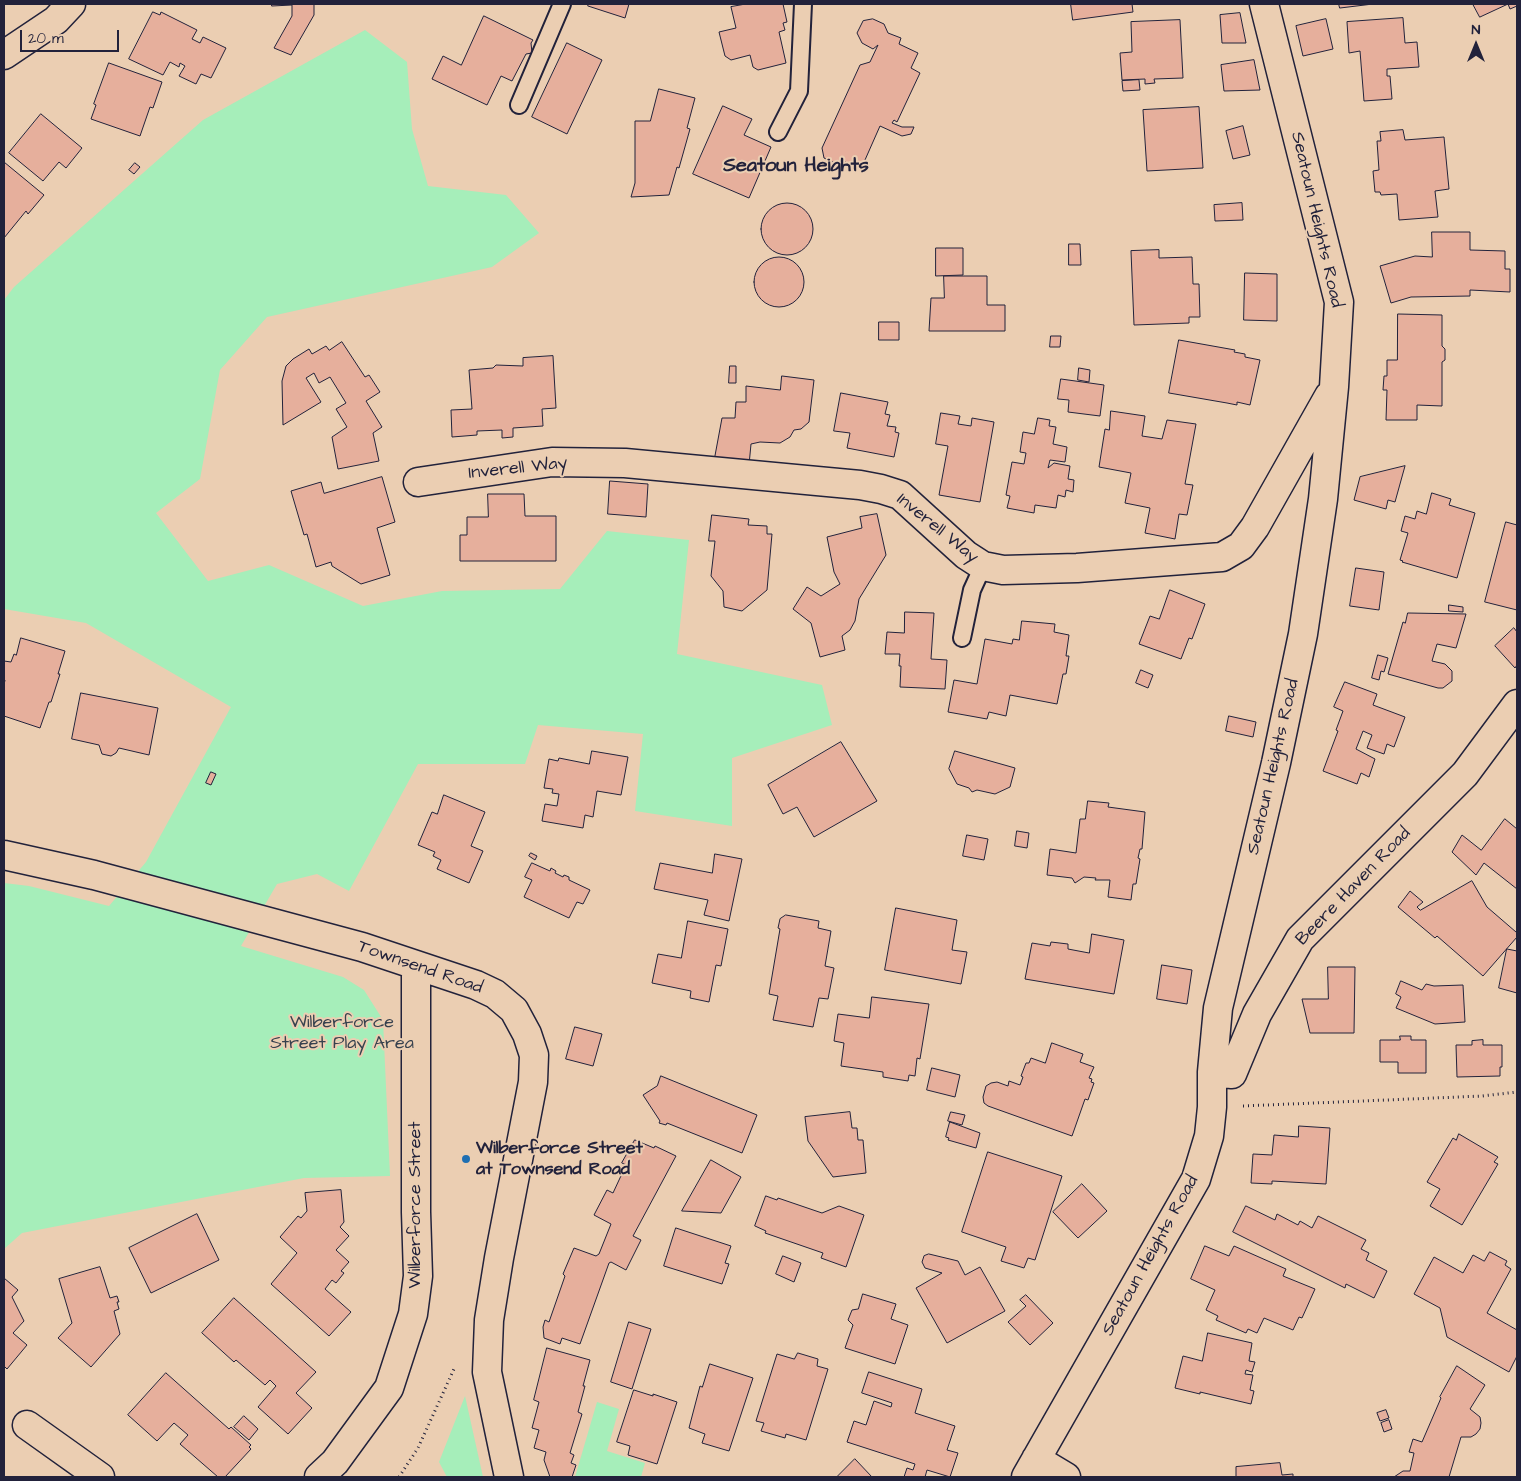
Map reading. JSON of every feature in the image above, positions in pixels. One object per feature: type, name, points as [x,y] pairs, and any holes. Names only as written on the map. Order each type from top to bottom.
[{"type":"street","points":[[4,55],[56,20],[71,4]]},
{"type":"street","name":"Seatoun Heights Road","points":[[1066,1477],[1031,1468],[1196,1179],[1209,1136],[1218,1008],[1276,763],[1303,634],[1323,499],[1334,387],[1339,302],[1264,4]]},
{"type":"street","name":"Inverell Way","points":[[418,482],[552,462],[624,464],[860,485],[900,495],[966,555],[983,566],[1004,570],[1077,568],[1222,557],[1241,546],[1255,527],[1334,387]]},
{"type":"street","name":"Beere Haven Road","points":[[1212,1072],[1232,1074],[1257,1014],[1300,939],[1465,774],[1517,704]]},
{"type":"street","name":"Townsend Road","points":[[4,854],[130,885],[362,947],[468,982],[494,994],[514,1010],[527,1034],[534,1055],[533,1082],[489,1320],[487,1372],[509,1477]]},
{"type":"street","name":"Wilberforce Street","points":[[319,1477],[334,1462],[389,1388],[413,1314],[418,1276],[416,1212],[416,965]]},
{"type":"street","points":[[27,1425],[100,1477]]},
{"type":"lane","points":[[519,105],[562,4]]},
{"type":"lane","points":[[778,132],[799,91],[803,4]]},
{"type":"lane","points":[[962,638],[972,590],[983,566]]},
{"type":"path","points":[[1212,1107],[1482,1096],[1517,1092]]},
{"type":"path","points":[[399,1477],[418,1448],[466,1346],[488,1346]]},
{"type":"green space","name":"Wilberforce Street Play Area","points":[[365,30],[407,62],[412,129],[428,186],[506,195],[539,233],[492,267],[267,317],[220,370],[200,479],[156,513],[208,581],[269,565],[363,606],[442,591],[560,589],[607,531],[689,540],[677,654],[822,685],[832,725],[732,758],[732,826],[635,811],[643,734],[538,725],[525,764],[418,764],[349,891],[317,874],[277,884],[241,946],[343,977],[364,990],[383,1020],[390,1176],[304,1178],[22,1233],[4,1249],[4,883],[29,886],[109,906],[146,862],[231,707],[86,623],[4,609],[4,300],[14,287],[203,120]]},
{"type":"green space","points":[[465,1396],[483,1477],[447,1477],[439,1462]]},
{"type":"green space","points":[[597,1402],[619,1409],[607,1451],[645,1463],[641,1477],[575,1477]]},
{"type":"building","points":[[272,4],[314,4],[314,15],[291,55],[274,48],[292,16],[292,5],[272,6]]},
{"type":"building","points":[[589,4],[629,4],[625,18],[588,6]]},
{"type":"building","points":[[746,4],[783,4],[787,22],[783,23],[785,30],[779,32],[786,63],[758,70],[753,67],[750,55],[731,60],[725,56],[719,32],[736,28],[731,7]]},
{"type":"building","points":[[1071,4],[1132,4],[1133,12],[1073,20]]},
{"type":"building","points":[[1339,4],[1373,4],[1340,8]]},
{"type":"building","points":[[1473,4],[1508,4],[1480,17]]},
{"type":"building","points":[[1508,4],[1517,4],[1517,6],[1510,9]]},
{"type":"building","points":[[153,12],[160,15],[161,12],[197,30],[192,39],[200,43],[203,37],[226,48],[211,78],[201,74],[196,84],[179,76],[185,66],[180,63],[179,67],[170,62],[163,75],[129,59]]},
{"type":"building","points":[[1240,13],[1246,43],[1222,43],[1220,15]]},
{"type":"building","points":[[484,16],[533,40],[531,43],[532,53],[526,54],[512,81],[501,76],[487,105],[432,79],[443,56],[461,65]]},
{"type":"building","points":[[1403,18],[1405,43],[1417,42],[1419,67],[1387,69],[1387,76],[1390,76],[1392,99],[1364,101],[1360,51],[1349,53],[1347,22]]},
{"type":"building","points":[[873,19],[884,24],[888,33],[901,38],[899,44],[918,53],[911,68],[920,73],[897,122],[894,120],[892,123],[902,127],[914,127],[911,134],[902,136],[880,126],[861,169],[843,161],[835,163],[824,158],[822,148],[860,65],[870,62],[878,45],[873,49],[862,43],[857,33],[863,21]]},
{"type":"building","points":[[1326,19],[1333,49],[1303,56],[1296,26]]},
{"type":"building","points":[[1180,20],[1183,78],[1154,79],[1155,83],[1145,84],[1145,79],[1122,80],[1120,53],[1132,52],[1131,22]]},
{"type":"building","points":[[567,43],[602,60],[567,134],[532,117]]},
{"type":"building","points":[[1254,60],[1260,90],[1224,91],[1221,65]]},
{"type":"building","points":[[109,63],[162,82],[153,108],[150,107],[140,136],[91,119],[96,105],[94,104]]},
{"type":"building","points":[[1139,80],[1140,90],[1123,91],[1122,81]]},
{"type":"building","points":[[659,89],[695,98],[687,128],[690,129],[669,195],[631,197],[635,183],[635,121],[650,121]]},
{"type":"building","points":[[723,106],[752,119],[744,135],[771,147],[749,198],[693,174]]},
{"type":"building","points":[[1199,107],[1203,168],[1147,171],[1143,110]]},
{"type":"building","points":[[41,114],[82,148],[66,168],[59,162],[43,181],[9,153]]},
{"type":"building","points":[[1243,126],[1250,155],[1233,159],[1226,131]]},
{"type":"building","points":[[1403,130],[1405,140],[1444,137],[1449,189],[1435,191],[1438,217],[1399,220],[1397,194],[1381,195],[1380,192],[1375,192],[1373,171],[1379,170],[1377,141],[1381,141],[1380,132]]},
{"type":"building","points":[[4,162],[44,195],[28,214],[26,211],[4,238]]},
{"type":"building","points":[[135,163],[140,167],[134,174],[129,170]]},
{"type":"building","points":[[782,203],[792,203],[801,207],[809,215],[813,229],[809,243],[801,251],[792,255],[782,255],[773,251],[765,243],[761,234],[761,224],[765,215],[773,207]]},
{"type":"building","points":[[1242,203],[1243,220],[1215,221],[1214,205]]},
{"type":"building","points":[[1432,232],[1470,232],[1470,250],[1505,251],[1505,269],[1510,269],[1510,292],[1470,290],[1470,296],[1411,297],[1391,303],[1380,266],[1415,256],[1432,257]]},
{"type":"building","points":[[1069,244],[1080,244],[1081,265],[1069,265]]},
{"type":"building","points":[[936,248],[963,248],[963,275],[936,276]]},
{"type":"building","points":[[1159,250],[1159,258],[1192,257],[1193,284],[1199,284],[1200,317],[1189,317],[1189,323],[1134,325],[1131,251]]},
{"type":"building","points":[[774,257],[784,257],[797,264],[804,277],[804,287],[797,300],[784,307],[774,307],[765,303],[758,296],[754,287],[754,277],[758,268],[765,261]]},
{"type":"building","points":[[1245,273],[1277,274],[1277,321],[1244,320]]},
{"type":"building","points":[[944,276],[987,276],[987,305],[1005,305],[1005,331],[929,331],[931,298],[944,298]]},
{"type":"building","points":[[1398,314],[1442,315],[1442,346],[1445,349],[1445,360],[1442,362],[1442,406],[1417,405],[1417,420],[1386,420],[1387,390],[1383,390],[1384,376],[1387,376],[1387,360],[1397,360]]},
{"type":"building","points":[[879,322],[899,322],[899,340],[879,340]]},
{"type":"building","points":[[1051,336],[1061,336],[1060,347],[1050,347]]},
{"type":"building","points":[[1179,340],[1235,350],[1234,352],[1245,354],[1245,357],[1260,360],[1250,405],[1237,402],[1237,405],[1169,393]]},
{"type":"building","points":[[342,342],[365,377],[369,375],[380,392],[366,401],[382,427],[373,433],[379,461],[338,469],[332,437],[347,427],[336,409],[346,403],[330,377],[319,383],[314,373],[306,378],[321,402],[283,425],[282,381],[286,366],[293,359],[309,349],[312,354],[326,346],[329,350]]},
{"type":"building","points":[[553,356],[556,408],[542,409],[543,426],[513,428],[513,437],[502,438],[502,430],[477,431],[477,435],[452,437],[451,410],[472,409],[469,370],[493,368],[496,365],[523,366],[523,358]]},
{"type":"building","points":[[730,366],[736,366],[736,383],[729,383]]},
{"type":"building","points":[[1079,368],[1090,370],[1089,382],[1078,380]]},
{"type":"building","points":[[782,376],[814,380],[809,422],[801,429],[794,430],[790,437],[780,443],[760,442],[751,444],[749,465],[714,461],[722,418],[735,418],[736,402],[746,402],[746,386],[780,390]]},
{"type":"building","points":[[1061,379],[1104,385],[1100,416],[1068,412],[1069,400],[1058,399]]},
{"type":"building","points":[[841,393],[888,402],[885,414],[890,415],[887,426],[896,427],[895,432],[899,433],[894,457],[847,448],[850,433],[834,431]]},
{"type":"building","points":[[1111,411],[1145,416],[1142,436],[1162,439],[1167,420],[1196,424],[1185,484],[1193,485],[1187,515],[1179,514],[1175,539],[1145,533],[1150,508],[1125,503],[1131,473],[1099,467],[1105,429],[1109,430]]},
{"type":"building","points":[[941,413],[960,416],[958,424],[971,426],[972,418],[994,422],[980,502],[939,495],[948,446],[936,444]]},
{"type":"building","points":[[1038,418],[1050,420],[1049,426],[1056,427],[1053,444],[1067,447],[1065,462],[1050,460],[1048,468],[1054,463],[1070,466],[1068,479],[1074,480],[1073,492],[1066,490],[1065,497],[1058,495],[1056,508],[1035,505],[1034,513],[1007,508],[1010,496],[1006,495],[1012,462],[1024,464],[1026,453],[1020,452],[1023,432],[1034,434]]},
{"type":"building","points":[[1405,466],[1395,502],[1388,500],[1386,509],[1354,500],[1360,477]]},
{"type":"building","points":[[382,477],[395,522],[377,528],[390,575],[361,584],[332,566],[331,562],[316,567],[307,534],[304,535],[291,491],[321,482],[324,493]]},
{"type":"building","points":[[610,481],[648,484],[646,517],[608,514]]},
{"type":"building","points":[[1432,493],[1451,499],[1449,505],[1475,513],[1457,578],[1400,560],[1408,533],[1401,531],[1405,516],[1415,519],[1417,511],[1426,514]]},
{"type":"building","points":[[488,494],[524,494],[525,516],[556,516],[556,561],[460,561],[460,535],[467,535],[467,517],[488,517]]},
{"type":"building","points":[[877,514],[886,555],[859,599],[855,621],[850,630],[842,636],[845,650],[820,657],[811,623],[793,609],[807,587],[821,596],[840,584],[834,572],[827,537],[862,528],[860,517]]},
{"type":"building","points":[[712,515],[749,519],[748,525],[767,526],[767,534],[772,534],[767,590],[742,611],[724,607],[723,591],[711,576],[715,541],[709,541]]},
{"type":"building","points":[[1506,522],[1517,525],[1517,610],[1485,602]]},
{"type":"building","points":[[1356,568],[1384,572],[1379,610],[1350,606]]},
{"type":"building","points":[[1170,590],[1205,604],[1192,639],[1189,638],[1181,659],[1139,644],[1150,616],[1159,619]]},
{"type":"building","points":[[1449,605],[1463,607],[1463,612],[1449,611]]},
{"type":"building","points":[[905,612],[934,613],[931,659],[947,660],[945,689],[900,687],[900,654],[885,654],[887,632],[904,633]]},
{"type":"building","points":[[1408,613],[1466,614],[1456,648],[1437,644],[1432,661],[1445,664],[1452,671],[1452,681],[1443,688],[1388,674],[1403,622],[1405,623]]},
{"type":"building","points":[[1022,621],[1055,624],[1054,632],[1069,635],[1066,656],[1069,656],[1066,674],[1063,674],[1057,704],[1010,695],[1006,716],[989,712],[987,719],[948,712],[954,680],[977,684],[985,639],[1012,644],[1013,639],[1019,640]]},
{"type":"building","points":[[1514,628],[1517,632],[1517,665],[1515,668],[1495,646]]},
{"type":"building","points":[[21,638],[65,651],[51,702],[49,702],[40,728],[4,716],[4,661],[11,662],[14,654],[16,655]]},
{"type":"building","points":[[1378,655],[1388,658],[1384,672],[1381,671],[1379,680],[1372,678]]},
{"type":"building","points":[[1141,670],[1153,675],[1148,688],[1136,683]]},
{"type":"building","points":[[1345,682],[1377,694],[1373,705],[1405,717],[1394,747],[1387,744],[1384,754],[1367,748],[1372,735],[1363,731],[1356,749],[1375,759],[1369,777],[1361,773],[1357,784],[1323,771],[1338,731],[1336,730],[1343,711],[1334,707]]},
{"type":"building","points":[[81,693],[158,708],[149,755],[119,748],[111,756],[102,754],[99,745],[72,739]]},
{"type":"building","points":[[1229,716],[1256,722],[1253,737],[1226,731]]},
{"type":"building","points":[[841,742],[877,801],[814,837],[797,807],[783,814],[768,785]]},
{"type":"building","points":[[592,751],[628,757],[621,795],[597,791],[593,817],[585,815],[583,828],[542,821],[545,804],[557,806],[559,794],[552,793],[553,789],[544,788],[549,759],[558,761],[559,758],[589,764]]},
{"type":"building","points":[[955,751],[1015,768],[1010,787],[995,794],[977,790],[972,792],[969,788],[957,784],[949,769]]},
{"type":"building","points":[[211,772],[216,774],[211,785],[206,783]]},
{"type":"building","points":[[444,795],[485,812],[471,846],[483,851],[469,883],[437,869],[441,860],[433,856],[435,852],[418,845],[432,812],[437,814]]},
{"type":"building","points":[[1088,801],[1109,803],[1108,807],[1145,812],[1142,849],[1140,849],[1138,858],[1140,859],[1136,884],[1133,884],[1131,900],[1108,897],[1110,880],[1095,880],[1096,878],[1084,877],[1075,883],[1072,878],[1047,875],[1050,849],[1076,853],[1080,819],[1085,819]]},
{"type":"building","points":[[1505,819],[1517,829],[1517,889],[1484,863],[1476,875],[1452,852],[1462,835],[1481,850]]},
{"type":"building","points":[[1017,831],[1029,833],[1027,848],[1015,846]]},
{"type":"building","points":[[967,835],[988,839],[984,860],[963,856]]},
{"type":"building","points":[[531,853],[537,856],[535,860],[529,856]]},
{"type":"building","points":[[715,854],[742,859],[729,921],[704,915],[708,900],[654,889],[660,863],[712,873]]},
{"type":"building","points":[[532,863],[550,871],[551,868],[556,871],[555,873],[563,877],[564,875],[569,877],[569,880],[590,890],[583,904],[577,902],[569,918],[524,897],[532,880],[525,877]]},
{"type":"building","points":[[1472,881],[1487,907],[1517,931],[1517,937],[1483,976],[1437,936],[1435,938],[1398,907],[1410,891],[1423,902],[1417,907],[1420,910]]},
{"type":"building","points":[[896,908],[957,920],[952,950],[967,952],[961,984],[885,970]]},
{"type":"building","points":[[786,915],[819,921],[818,928],[831,931],[825,966],[834,968],[828,999],[819,998],[813,1027],[773,1020],[778,996],[769,994],[780,929],[778,928],[780,919]]},
{"type":"building","points":[[688,921],[728,929],[721,966],[716,965],[709,1002],[690,998],[691,991],[652,983],[658,954],[681,958]]},
{"type":"building","points":[[1092,934],[1124,940],[1114,994],[1025,979],[1032,943],[1050,946],[1051,942],[1068,944],[1068,949],[1089,953]]},
{"type":"building","points":[[1507,949],[1517,951],[1517,993],[1499,988]]},
{"type":"building","points":[[1162,965],[1192,970],[1187,1004],[1157,999]]},
{"type":"building","points":[[1328,967],[1355,967],[1354,1033],[1310,1033],[1302,999],[1328,999]]},
{"type":"building","points":[[1401,981],[1422,990],[1426,984],[1434,986],[1463,985],[1465,1022],[1435,1024],[1396,1008],[1401,997],[1396,994]]},
{"type":"building","points":[[872,997],[929,1004],[920,1059],[917,1058],[915,1076],[909,1075],[908,1081],[883,1077],[883,1072],[841,1066],[844,1043],[834,1041],[838,1014],[869,1018]]},
{"type":"building","points":[[575,1027],[602,1034],[593,1066],[566,1059]]},
{"type":"building","points":[[1400,1036],[1411,1036],[1411,1040],[1426,1040],[1426,1073],[1398,1073],[1398,1062],[1380,1062],[1380,1040],[1400,1040]]},
{"type":"building","points":[[1483,1040],[1483,1045],[1502,1045],[1500,1076],[1457,1077],[1456,1045],[1472,1045],[1472,1041]]},
{"type":"building","points":[[1052,1043],[1083,1054],[1080,1062],[1094,1067],[1089,1078],[1094,1083],[1088,1100],[1085,1099],[1072,1136],[984,1103],[983,1097],[986,1086],[997,1082],[1008,1086],[1009,1081],[1020,1085],[1026,1063],[1029,1063],[1031,1058],[1045,1063]]},
{"type":"building","points":[[932,1068],[960,1075],[955,1097],[927,1090]]},
{"type":"building","points":[[661,1076],[757,1115],[742,1153],[667,1123],[666,1125],[659,1123],[660,1121],[643,1095],[657,1086]]},
{"type":"building","points":[[850,1112],[852,1128],[857,1128],[858,1140],[863,1140],[866,1173],[833,1177],[808,1141],[805,1117]]},
{"type":"building","points":[[951,1112],[965,1115],[962,1125],[948,1121]]},
{"type":"building","points":[[950,1122],[980,1133],[976,1148],[948,1140],[949,1138],[946,1137]]},
{"type":"building","points":[[1299,1126],[1330,1128],[1326,1184],[1272,1181],[1272,1184],[1251,1183],[1253,1154],[1272,1155],[1274,1135],[1298,1137]]},
{"type":"building","points":[[1459,1134],[1498,1157],[1494,1162],[1498,1164],[1462,1225],[1430,1206],[1440,1189],[1427,1182],[1453,1138],[1456,1140]]},
{"type":"building","points":[[635,1140],[654,1148],[655,1146],[676,1156],[633,1236],[641,1240],[626,1270],[611,1262],[609,1263],[580,1344],[562,1338],[560,1344],[544,1338],[543,1327],[545,1320],[549,1322],[565,1276],[563,1274],[574,1248],[596,1256],[599,1254],[611,1224],[594,1215],[607,1190],[613,1193],[626,1165],[622,1163]]},
{"type":"building","points":[[988,1152],[1062,1176],[1035,1260],[1028,1258],[1024,1268],[1001,1261],[1006,1247],[962,1232]]},
{"type":"building","points":[[711,1160],[741,1177],[721,1213],[682,1211]]},
{"type":"building","points":[[1082,1184],[1107,1211],[1078,1238],[1053,1212]]},
{"type":"building","points":[[341,1190],[344,1222],[340,1227],[349,1236],[336,1250],[349,1262],[341,1271],[344,1273],[336,1283],[332,1280],[325,1289],[351,1312],[329,1336],[271,1284],[297,1253],[280,1237],[298,1216],[301,1218],[307,1211],[305,1193]]},
{"type":"building","points":[[766,1196],[777,1200],[778,1198],[822,1213],[839,1206],[864,1215],[846,1267],[821,1258],[823,1253],[765,1233],[766,1231],[755,1226]]},
{"type":"building","points":[[1246,1206],[1275,1220],[1277,1214],[1298,1225],[1300,1221],[1312,1228],[1318,1216],[1366,1240],[1361,1249],[1369,1253],[1366,1260],[1387,1271],[1374,1298],[1346,1284],[1345,1288],[1233,1232]]},
{"type":"building","points":[[197,1214],[219,1260],[151,1293],[129,1248]]},
{"type":"building","points":[[676,1228],[731,1246],[725,1263],[729,1264],[722,1284],[664,1266]]},
{"type":"building","points":[[1205,1246],[1229,1256],[1234,1246],[1286,1269],[1283,1276],[1315,1289],[1302,1318],[1299,1317],[1293,1330],[1264,1318],[1257,1333],[1248,1329],[1246,1333],[1216,1320],[1218,1316],[1206,1310],[1215,1290],[1191,1279]]},
{"type":"building","points":[[1490,1252],[1507,1261],[1505,1265],[1511,1269],[1487,1313],[1517,1330],[1517,1356],[1509,1372],[1447,1337],[1440,1308],[1414,1294],[1434,1257],[1463,1273],[1473,1255],[1484,1261]]},
{"type":"building","points":[[929,1254],[958,1261],[965,1275],[980,1267],[1005,1311],[947,1343],[916,1288],[942,1273],[925,1268],[922,1262],[924,1256]]},
{"type":"building","points":[[783,1256],[801,1263],[794,1282],[776,1274]]},
{"type":"building","points":[[100,1267],[110,1298],[117,1296],[119,1302],[117,1302],[119,1309],[114,1311],[120,1334],[91,1367],[58,1338],[72,1323],[59,1279]]},
{"type":"building","points":[[4,1278],[18,1290],[12,1297],[24,1321],[13,1333],[27,1345],[7,1369],[4,1366]]},
{"type":"building","points":[[863,1294],[896,1304],[891,1319],[908,1325],[895,1364],[845,1348],[853,1325],[848,1320],[852,1310],[858,1309]]},
{"type":"building","points":[[1026,1295],[1053,1323],[1030,1345],[1008,1322],[1026,1306],[1020,1300]]},
{"type":"building","points":[[234,1298],[316,1372],[296,1393],[312,1408],[288,1434],[258,1407],[276,1386],[270,1380],[265,1385],[236,1360],[234,1362],[202,1333]]},
{"type":"building","points":[[629,1322],[651,1329],[632,1389],[611,1382]]},
{"type":"building","points":[[1208,1333],[1252,1343],[1249,1361],[1255,1362],[1252,1372],[1246,1370],[1245,1374],[1253,1375],[1250,1390],[1254,1391],[1251,1404],[1175,1388],[1183,1356],[1202,1361]]},
{"type":"building","points":[[547,1348],[590,1360],[578,1412],[582,1414],[570,1453],[574,1455],[571,1463],[576,1465],[572,1477],[550,1477],[544,1460],[546,1452],[534,1448],[539,1430],[532,1428],[539,1402],[534,1400]]},
{"type":"building","points":[[798,1353],[818,1359],[817,1366],[828,1369],[806,1440],[786,1434],[785,1438],[761,1431],[764,1423],[756,1421],[777,1354],[794,1359]]},
{"type":"building","points":[[710,1364],[753,1378],[729,1451],[702,1443],[705,1434],[689,1428],[700,1386],[702,1387]]},
{"type":"building","points":[[1457,1366],[1485,1385],[1470,1409],[1480,1417],[1480,1429],[1471,1437],[1461,1437],[1449,1477],[1394,1477],[1403,1471],[1410,1471],[1414,1453],[1409,1452],[1413,1439],[1422,1442],[1440,1397]]},
{"type":"building","points":[[869,1372],[922,1389],[915,1413],[955,1426],[947,1450],[958,1453],[950,1477],[927,1470],[925,1477],[904,1477],[907,1468],[913,1470],[915,1464],[847,1442],[854,1421],[866,1425],[874,1401],[891,1407],[892,1403],[862,1393]]},
{"type":"building","points":[[166,1373],[229,1429],[231,1427],[251,1445],[249,1447],[251,1449],[225,1477],[218,1477],[180,1444],[188,1435],[174,1423],[157,1441],[128,1415]]},
{"type":"building","points":[[634,1390],[677,1402],[657,1464],[628,1455],[630,1446],[617,1442]]},
{"type":"building","points":[[1386,1410],[1389,1418],[1380,1421],[1377,1413]]},
{"type":"building","points":[[244,1416],[258,1429],[249,1440],[234,1427]]},
{"type":"building","points":[[1389,1420],[1392,1429],[1384,1432],[1381,1423]]},
{"type":"building","points":[[855,1459],[872,1477],[837,1477]]},
{"type":"building","points":[[1280,1463],[1282,1475],[1293,1474],[1293,1477],[1236,1477],[1236,1467]]},
{"type":"place","name":"Wilberforce Street at Townsend Road","points":[[466,1159]]},
{"type":"district","name":"Seatoun Heights","points":[[796,167]]}]
